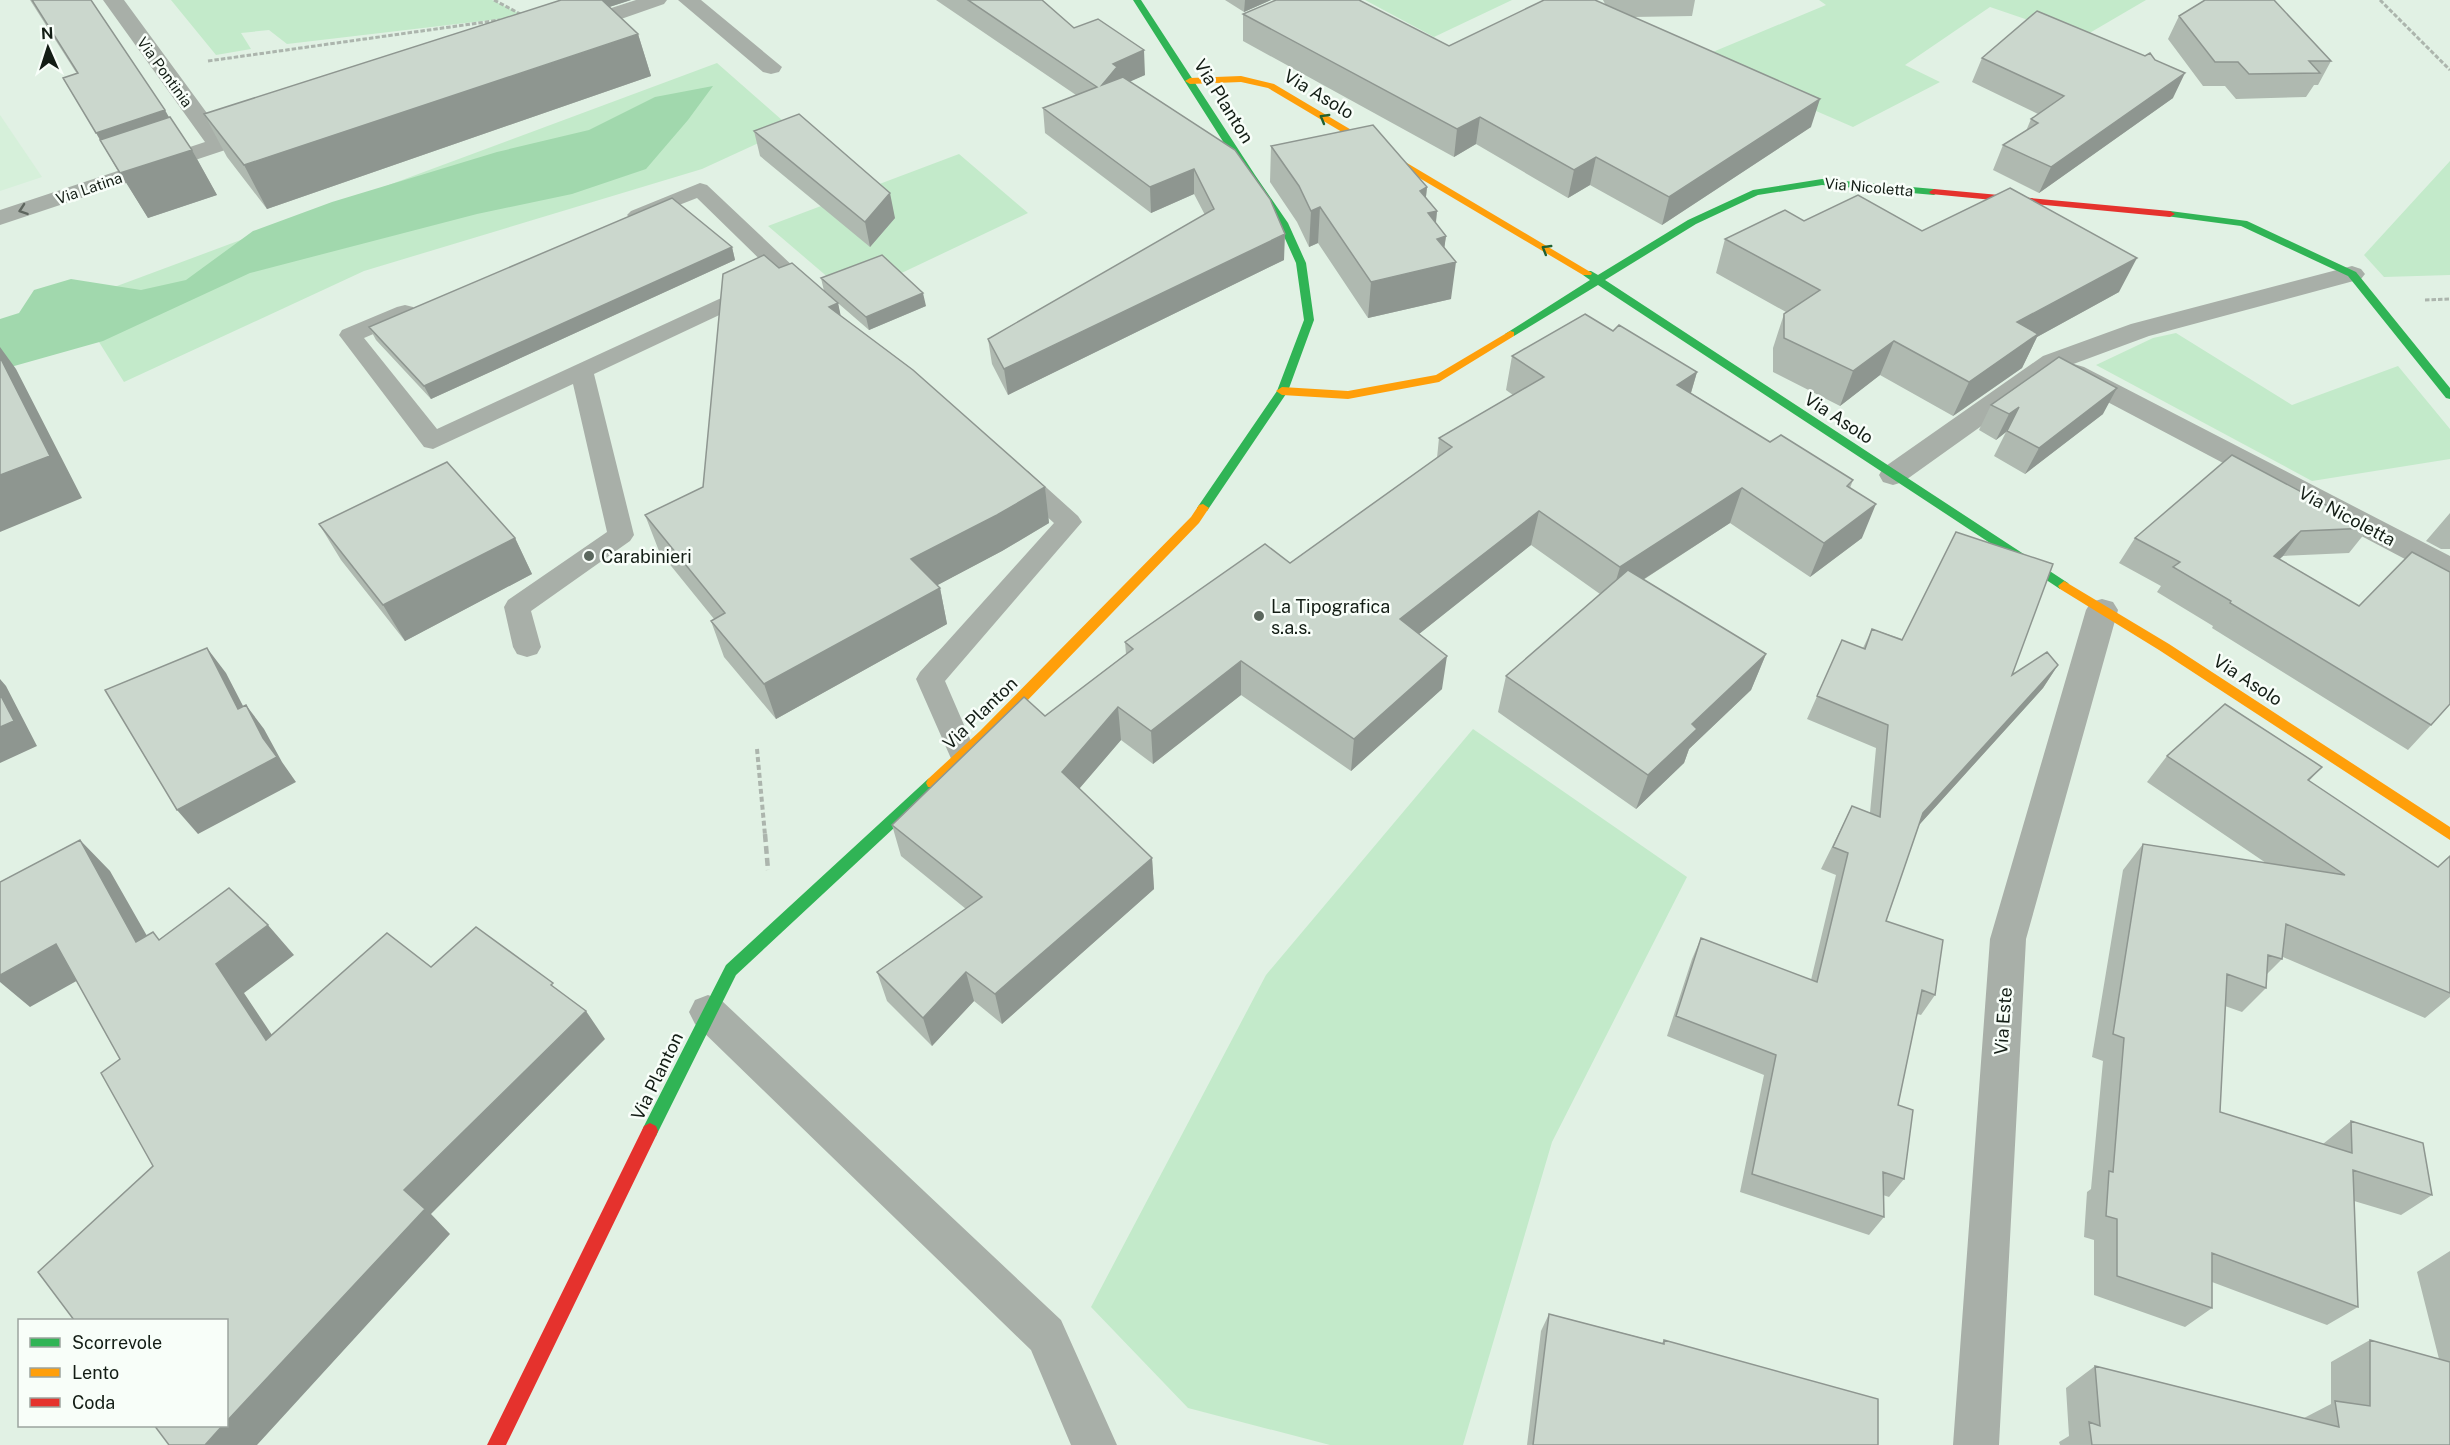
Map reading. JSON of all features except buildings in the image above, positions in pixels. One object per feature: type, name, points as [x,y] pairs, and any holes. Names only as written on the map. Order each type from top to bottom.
[{"type":"street","name":"Via Pontinia","points":[[112,0],[218,144]]},
{"type":"street","points":[[549,36],[657,0]]},
{"type":"street","points":[[688,0],[771,67]]},
{"type":"street","name":"Via Planton","points":[[496,1445],[708,1012],[732,970],[963,755],[1195,520],[1282,391],[1309,320],[1301,263],[1283,223],[1250,176],[1137,0]]},
{"type":"street","name":"Via Asolo","points":[[1190,81],[1246,78],[1271,86],[1596,279],[1893,475],[2102,610],[2164,647],[2450,834]]},
{"type":"street","name":"Via Latina","points":[[0,218],[286,122]]},
{"type":"street","name":"Via Nicoletta","points":[[1282,391],[1348,395],[1439,378],[1596,279],[1692,222],[1756,192],[1822,182],[2204,217],[2243,223],[2352,274],[2450,395]]},
{"type":"street","points":[[1893,475],[2053,362],[2140,330],[2352,274]]},
{"type":"street","name":"Via Nicoletta","points":[[2053,362],[2450,569]]},
{"type":"street","name":"Via Este","points":[[1976,1445],[2008,939],[2102,610]]},
{"type":"street","points":[[708,1012],[1046,1335],[1094,1445]]},
{"type":"lane","points":[[613,225],[700,189],[805,289]]},
{"type":"lane","points":[[426,303],[350,335],[433,441],[788,274]]},
{"type":"lane","points":[[527,646],[517,607],[621,535],[582,371]]},
{"type":"lane","points":[[963,755],[930,680],[1069,522],[999,460]]},
{"type":"path","points":[[494,0],[525,16],[513,18]]},
{"type":"path","points":[[2380,0],[2450,70]]},
{"type":"path","points":[[162,68],[502,20]]},
{"type":"path","points":[[757,749],[766,869],[806,901]]},
{"type":"shaded area","points":[[171,0],[492,0],[525,16],[287,44],[269,30],[241,33],[251,49],[216,55]]},
{"type":"shaded area","points":[[1365,0],[1512,0],[1434,37]]},
{"type":"shaded area","points":[[1819,0],[2146,0],[2081,38],[1990,7],[1905,65],[1940,82],[1853,127],[1696,59],[1826,5]]},
{"type":"shaded area","points":[[717,63],[791,128],[702,169],[364,271],[124,382],[74,302]]},
{"type":"shaded area","points":[[0,115],[42,177],[0,191]]},
{"type":"shaded area","points":[[959,154],[1028,213],[851,297],[768,226]]},
{"type":"shaded area","points":[[2450,161],[2450,275],[2384,277],[2364,255]]},
{"type":"shaded area","points":[[2176,333],[2292,405],[2398,366],[2450,429],[2450,459],[2312,481],[2096,365],[2153,338]]},
{"type":"shaded area","points":[[1473,729],[1687,877],[1552,1142],[1463,1445],[1330,1445],[1188,1408],[1091,1307],[1266,975]]},
{"type":"green space","points":[[713,86],[688,120],[646,169],[572,194],[477,214],[250,273],[103,341],[0,370],[0,319],[19,313],[34,290],[71,279],[141,290],[186,280],[253,231],[332,202],[497,152],[589,130],[655,97]]},
{"type":"traffic: fast","points":[[1137,0],[1250,176],[1283,223],[1301,263],[1309,320],[1282,391],[1203,508]]},
{"type":"traffic: fast","points":[[1510,334],[1692,222],[1756,192],[1822,182],[1934,192]]},
{"type":"traffic: fast","points":[[2170,214],[2243,223],[2352,274],[2450,395]]},
{"type":"traffic: fast","points":[[1587,273],[2064,586]]},
{"type":"traffic: fast","points":[[650,1131],[731,970],[933,783]]},
{"type":"traffic: slow","points":[[1190,81],[1241,79],[1271,86],[1587,273]]},
{"type":"traffic: slow","points":[[1282,391],[1348,395],[1439,378],[1510,334]]},
{"type":"traffic: slow","points":[[933,783],[985,735],[1195,520],[1203,508]]},
{"type":"traffic: slow","points":[[2064,586],[2164,647],[2450,834]]},
{"type":"traffic: jam","points":[[1934,192],[2170,214]]},
{"type":"traffic: jam","points":[[496,1445],[650,1131]]},
{"type":"place","name":"Carabinieri","points":[[589,556]]},
{"type":"place","name":"La Tipografica s.a.s.","points":[[1259,616]]}]
